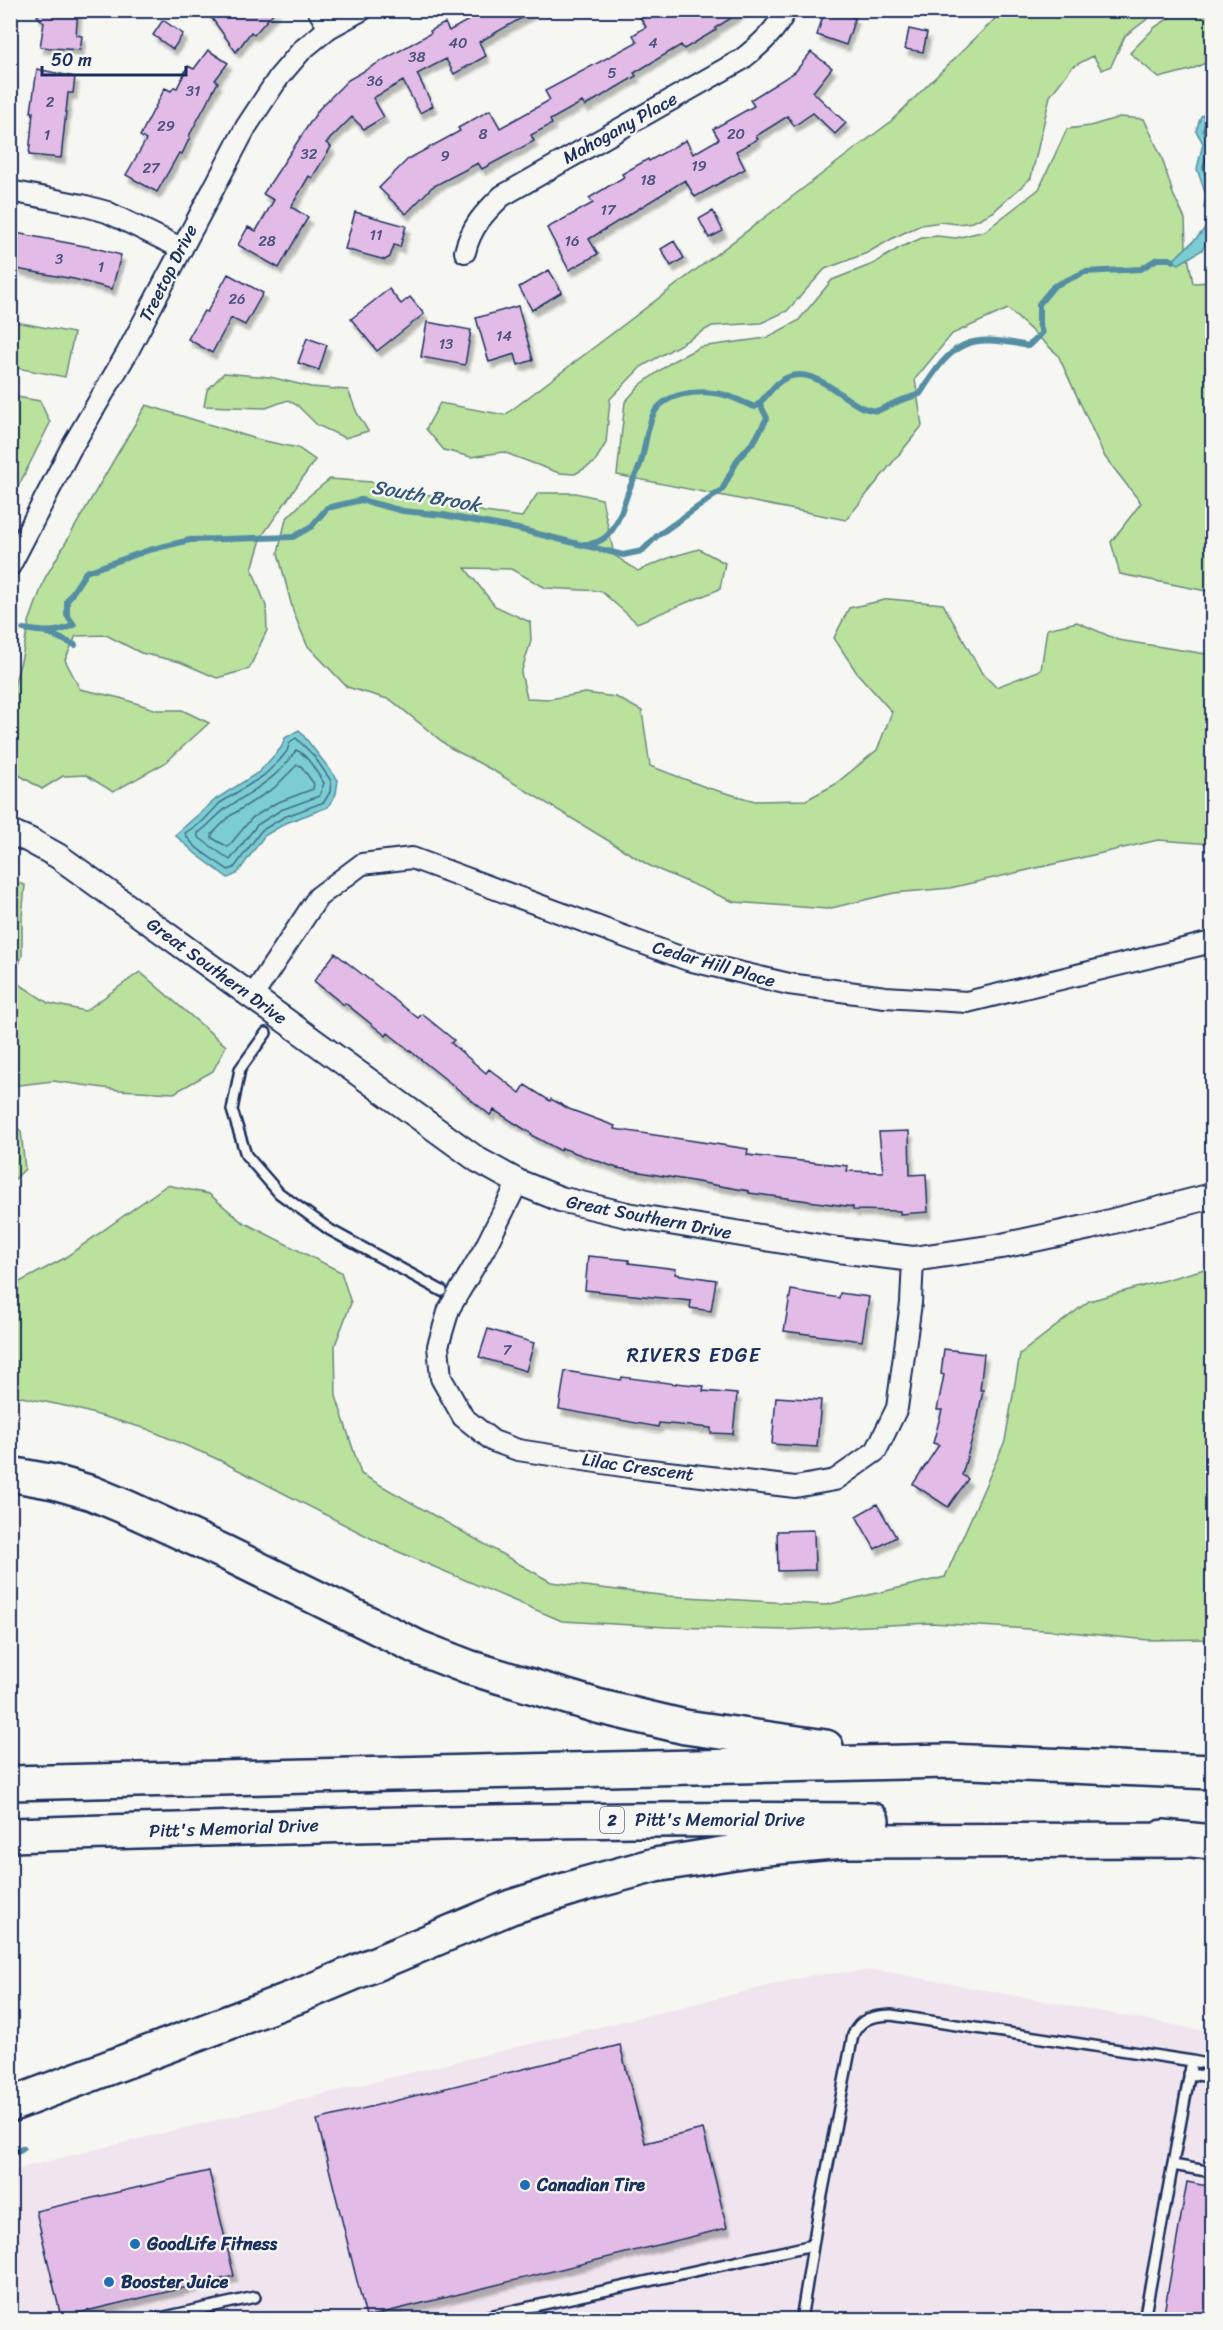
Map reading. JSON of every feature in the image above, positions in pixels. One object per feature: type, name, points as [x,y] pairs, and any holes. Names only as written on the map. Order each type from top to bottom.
[{"type":"highway","points":[[10,1474],[54,1482],[119,1504],[226,1553],[419,1648],[522,1685],[685,1727],[768,1740],[947,1761]]},
{"type":"highway","points":[[10,1783],[947,1761],[1212,1772]]},
{"type":"highway","name":"Pitt's Memorial Drive","points":[[10,1835],[467,1821],[753,1819],[1035,1826],[1199,1841]]},
{"type":"highway","points":[[10,2105],[301,1995],[511,1907],[655,1865],[747,1850],[843,1841],[1199,1841]]},
{"type":"street","points":[[318,10],[329,28]]},
{"type":"street","name":"Treetop Drive","points":[[10,566],[70,450],[127,353],[246,127],[279,77],[302,50],[329,28],[362,10]]},
{"type":"street","name":"Mahogany Place","points":[[465,252],[472,230],[480,217],[502,196],[514,187],[741,60],[773,31],[786,10]]},
{"type":"street","points":[[10,191],[107,212],[181,249]]},
{"type":"street","name":"Great Southern Drive","points":[[10,832],[58,856],[478,1160],[518,1182],[560,1199],[627,1215],[838,1250],[914,1259],[1013,1244],[1212,1196]]},
{"type":"street","name":"Cedar Hill Place","points":[[252,997],[318,897],[362,864],[412,858],[688,960],[789,984],[885,997],[967,1002],[1212,942]]},
{"type":"street","name":"Lilac Crescent","points":[[518,1182],[485,1248],[449,1310],[438,1346],[441,1378],[463,1417],[493,1441],[518,1449],[642,1469],[795,1487],[835,1480],[876,1451],[897,1408],[911,1303],[914,1259]]},
{"type":"lane","points":[[266,1033],[240,1069],[232,1110],[246,1155],[279,1193],[330,1230],[442,1291]]},
{"type":"lane","points":[[801,2319],[853,2035],[858,2024],[873,2016],[891,2015],[1212,2065]]},
{"type":"lane","points":[[1144,2319],[1192,2061]]},
{"type":"lane","points":[[1189,2073],[1212,2077]]},
{"type":"lane","points":[[1173,2164],[1212,2172]]},
{"type":"lane","points":[[471,2319],[813,2245]]},
{"type":"lane","points":[[151,2319],[255,2297]]},
{"type":"shaded area","points":[[877,1970],[1212,2032],[1212,2319],[11,2320],[11,2172],[813,1975]]},
{"type":"green space","points":[[1004,10],[1158,11],[1125,36],[1111,66],[1102,70],[1093,56],[1072,67],[1050,96],[1031,178],[993,212],[973,222],[958,224],[941,222],[921,225],[867,253],[825,269],[787,311],[761,323],[712,326],[641,367],[610,399],[606,443],[594,463],[575,474],[559,473],[503,452],[471,457],[444,450],[426,429],[440,403],[505,415],[889,123]]},
{"type":"green space","points":[[1180,11],[1212,11],[1212,60],[1190,70],[1159,78],[1130,53],[1155,27]]},
{"type":"green space","points":[[1120,117],[1144,119],[1162,158],[1173,194],[1185,219],[1186,247],[1193,283],[1212,282],[1212,592],[1120,574],[1111,542],[1141,503],[1105,457],[1058,355],[1008,309],[952,334],[915,379],[922,426],[846,520],[617,475],[625,402],[640,385],[673,361],[700,347],[766,338],[798,321],[832,280],[873,264],[899,248],[922,238],[936,236],[956,238],[985,231],[1039,189],[1067,129],[1090,126]]},
{"type":"green space","points":[[11,321],[74,333],[65,377],[11,367]]},
{"type":"green space","points":[[224,373],[270,377],[311,387],[348,390],[357,413],[368,431],[345,438],[317,425],[298,406],[288,400],[266,408],[204,406],[207,390]]},
{"type":"green space","points":[[11,396],[40,401],[50,423],[11,501]]},
{"type":"green space","points":[[146,405],[260,440],[298,448],[315,460],[262,536],[252,569],[266,606],[267,630],[249,669],[217,678],[180,662],[141,653],[106,635],[76,636],[65,660],[80,689],[120,698],[157,710],[182,710],[209,723],[165,763],[113,792],[86,775],[63,776],[42,789],[11,770],[11,696],[29,622],[45,578]]},
{"type":"green space","points":[[330,479],[371,482],[434,496],[484,512],[522,517],[538,493],[576,493],[602,499],[614,555],[638,571],[671,557],[699,549],[725,563],[720,589],[637,623],[601,591],[546,588],[511,569],[465,568],[495,606],[530,622],[531,641],[521,673],[527,698],[549,699],[585,693],[616,697],[642,711],[650,766],[708,788],[755,801],[806,800],[834,785],[877,750],[892,712],[857,673],[834,638],[849,608],[889,599],[943,604],[982,673],[996,687],[1041,670],[1047,629],[1077,622],[1118,640],[1212,655],[1212,844],[1158,840],[950,888],[894,893],[827,909],[734,902],[650,866],[494,771],[449,747],[391,700],[347,687],[307,645],[293,611],[278,553],[286,519]]},
{"type":"green space","points":[[10,881],[25,885],[22,956],[13,980],[48,1003],[85,1011],[140,972],[226,1046],[213,1071],[174,1093],[119,1090],[53,1081],[11,1086]]},
{"type":"green space","points":[[11,1122],[21,1131],[25,1169],[11,1183]]},
{"type":"green space","points":[[167,1185],[209,1194],[241,1221],[341,1272],[351,1303],[335,1345],[336,1396],[361,1474],[551,1582],[668,1596],[826,1605],[945,1577],[1005,1441],[1020,1354],[1089,1301],[1212,1267],[1212,1639],[1148,1640],[1060,1631],[931,1623],[785,1630],[666,1627],[562,1621],[392,1549],[215,1458],[147,1429],[70,1407],[11,1395],[11,1282],[18,1283],[63,1259]]},
{"type":"water","points":[[1212,110],[1212,233],[1202,250],[1179,264],[1173,261],[1202,232],[1209,217],[1209,209],[1204,208],[1206,195],[1197,169],[1203,143],[1196,131],[1201,116]]},
{"type":"water","points":[[299,730],[338,780],[336,794],[328,807],[286,823],[264,836],[237,874],[228,878],[175,835],[216,799],[259,772],[281,748],[285,738]]},
{"type":"building","points":[[46,10],[78,10],[76,35],[82,36],[80,50],[40,47],[44,23],[37,16]]},
{"type":"building","points":[[206,10],[276,10],[254,35],[251,32],[236,52]]},
{"type":"building","points":[[473,10],[536,10],[479,42],[486,56],[454,74],[446,59],[417,74],[433,106],[420,113],[403,81],[373,98],[384,117],[364,129],[352,117],[326,143],[331,147],[312,178],[309,176],[291,207],[308,217],[279,268],[238,245],[248,227],[256,231],[274,200],[263,194],[319,109],[348,80],[445,23],[449,31],[476,16]]},
{"type":"building","points":[[636,10],[744,10],[684,49],[681,45],[634,73],[636,76],[585,106],[582,102],[550,120],[552,124],[531,135],[534,141],[482,169],[478,163],[432,187],[406,214],[379,188],[408,159],[460,131],[458,128],[490,110],[500,128],[550,100],[545,91],[637,42],[633,35],[646,27]]},
{"type":"building","points":[[825,10],[833,10],[855,18],[846,45],[817,35]]},
{"type":"building","points":[[163,20],[183,34],[173,49],[153,35]]},
{"type":"building","points":[[909,29],[927,33],[923,52],[905,49]]},
{"type":"building","points":[[208,50],[228,63],[215,80],[218,82],[182,154],[179,153],[157,192],[126,175],[146,140],[140,136],[165,88],[171,91],[174,87],[177,88],[188,66],[194,69]]},
{"type":"building","points":[[811,52],[832,68],[813,92],[846,123],[835,134],[813,113],[794,126],[788,116],[756,136],[758,139],[736,151],[745,169],[695,197],[685,180],[589,239],[598,254],[569,270],[547,228],[593,203],[589,198],[624,177],[622,174],[648,159],[649,161],[686,140],[693,154],[719,139],[713,129],[754,106],[750,100],[795,72]]},
{"type":"building","points":[[37,69],[75,77],[73,93],[68,93],[61,158],[29,155],[33,112],[31,112]]},
{"type":"building","points":[[713,211],[723,231],[709,238],[699,219]]},
{"type":"building","points":[[355,212],[406,226],[400,247],[394,245],[390,257],[385,260],[345,249]]},
{"type":"building","points":[[10,232],[121,255],[112,289],[10,266]]},
{"type":"building","points":[[674,241],[684,258],[671,266],[661,249]]},
{"type":"building","points":[[549,270],[562,292],[532,310],[519,287]]},
{"type":"building","points":[[228,274],[263,293],[245,325],[231,318],[212,353],[188,339],[204,311],[207,312]]},
{"type":"building","points":[[389,289],[401,304],[410,297],[424,314],[377,351],[351,319]]},
{"type":"building","points":[[518,306],[533,360],[518,365],[515,354],[489,362],[476,318]]},
{"type":"building","points":[[427,322],[471,330],[465,365],[421,357]]},
{"type":"building","points":[[307,338],[327,345],[319,370],[298,363]]},
{"type":"building","points":[[335,953],[418,1018],[422,1014],[454,1040],[451,1043],[486,1073],[489,1069],[520,1093],[525,1085],[550,1101],[551,1099],[569,1109],[615,1126],[614,1129],[748,1149],[747,1155],[848,1166],[847,1171],[883,1172],[879,1132],[909,1131],[910,1175],[926,1174],[928,1212],[900,1214],[900,1211],[853,1210],[853,1207],[749,1193],[749,1191],[617,1168],[562,1148],[561,1151],[531,1135],[494,1110],[490,1115],[388,1033],[386,1036],[314,981]]},
{"type":"building","points":[[588,1256],[629,1260],[629,1263],[676,1269],[675,1274],[716,1280],[711,1311],[690,1308],[691,1301],[585,1290]]},
{"type":"building","points":[[791,1290],[839,1298],[840,1293],[869,1297],[862,1341],[784,1331]]},
{"type":"building","points":[[488,1329],[534,1343],[526,1371],[479,1357]]},
{"type":"building","points":[[944,1349],[984,1354],[980,1390],[983,1390],[962,1475],[968,1479],[948,1507],[913,1484],[939,1445],[933,1443],[942,1410],[937,1410],[944,1375],[941,1374]]},
{"type":"building","points":[[565,1371],[621,1380],[622,1377],[704,1386],[703,1391],[737,1394],[733,1434],[711,1433],[711,1428],[659,1423],[658,1427],[559,1409]]},
{"type":"building","points":[[776,1397],[821,1400],[817,1447],[772,1444]]},
{"type":"building","points":[[877,1504],[896,1537],[875,1549],[856,1516]]},
{"type":"building","points":[[814,1530],[815,1570],[778,1571],[777,1531]]},
{"type":"building","name":"Canadian Tire","points":[[620,2045],[645,2143],[703,2129],[727,2228],[366,2317],[317,2120]]},
{"type":"building","name":"GoodLife Fitness","points":[[209,2171],[234,2276],[61,2317],[36,2211]]},
{"type":"building","points":[[1187,2182],[1212,2187],[1212,2319],[1163,2319]]},
{"type":"waterway","points":[[585,544],[604,538],[616,524],[640,465],[654,413],[666,401],[684,394],[712,393],[729,396],[755,407],[778,383],[789,377],[800,375],[820,381],[861,407],[877,411],[920,394],[942,362],[964,345],[990,341],[1028,346],[1042,333],[1039,323],[1039,304],[1054,286],[1085,272],[1141,269],[1157,259],[1173,261]]},
{"type":"waterway","name":"South Brook","points":[[23,629],[49,631],[61,630],[74,625],[67,615],[67,601],[86,572],[149,550],[190,540],[293,537],[311,527],[327,508],[361,500],[403,511],[443,515],[518,529],[623,555],[642,551],[657,536],[722,490],[738,459],[755,440],[767,418],[760,404]]},
{"type":"waterway","points":[[48,633],[75,645]]},
{"type":"waterway","points":[[10,2156],[23,2148]]},
{"type":"place","name":"Canadian Tire","points":[[525,2185]]},
{"type":"place","name":"GoodLife Fitness","points":[[135,2244]]},
{"type":"place","name":"Booster Juice","points":[[109,2282]]},
{"type":"district","name":"RIVERS EDGE","points":[[694,1355]]}]
